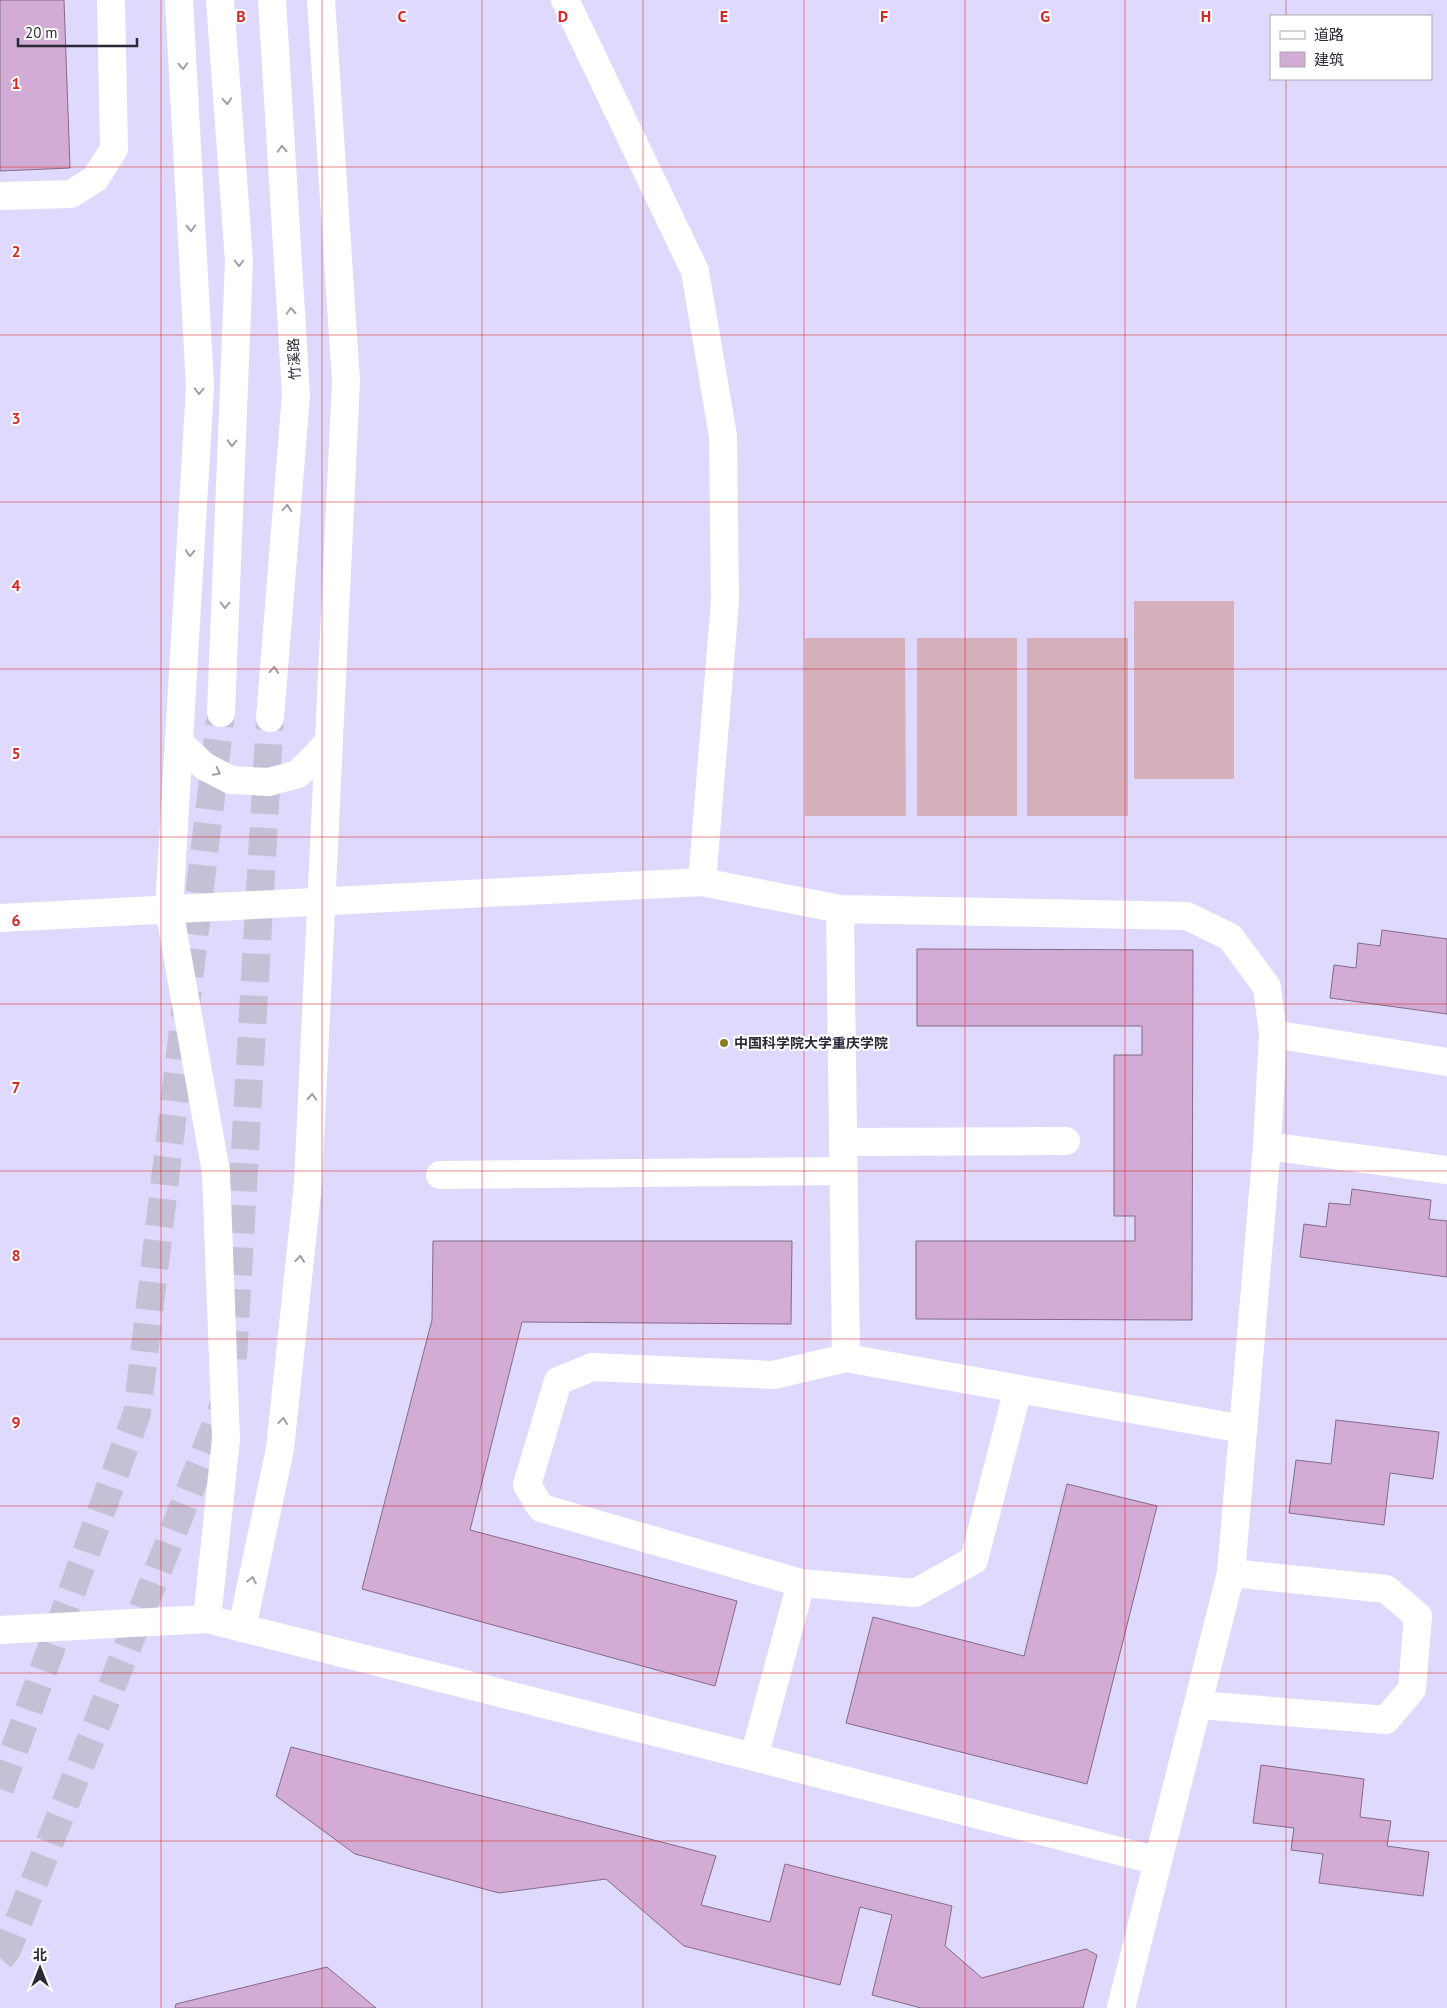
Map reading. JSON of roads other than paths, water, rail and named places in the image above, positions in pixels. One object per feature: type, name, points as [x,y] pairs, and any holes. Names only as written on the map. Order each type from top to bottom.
[{"type":"street","points":[[0,196],[71,194],[95,179],[114,149],[111,0]]},
{"type":"street","points":[[179,0],[200,387],[169,909],[216,1172],[226,1439],[207,1620]]},
{"type":"street","points":[[220,0],[239,261],[221,713]]},
{"type":"street","name":"竹溪路","points":[[270,718],[296,395],[272,0]]},
{"type":"street","points":[[242,1628],[281,1439],[308,1183],[346,381],[321,0]]},
{"type":"street","points":[[565,0],[695,271],[723,436],[725,601],[702,882]]},
{"type":"street","points":[[179,742],[204,766],[231,780],[269,782],[298,774],[328,744]]},
{"type":"street","points":[[0,918],[702,882],[840,909],[1187,916],[1230,938],[1267,987],[1273,1034],[1267,1146],[1231,1573],[1121,2008]]},
{"type":"street","points":[[840,909],[846,1358]]},
{"type":"street","points":[[1273,1034],[1447,1062]]},
{"type":"street","points":[[843,1142],[1066,1141]]},
{"type":"street","points":[[1267,1146],[1447,1170]]},
{"type":"street","points":[[440,1175],[843,1171]]},
{"type":"street","points":[[1018,1389],[974,1560],[915,1593],[801,1583],[541,1508],[527,1485],[558,1381],[592,1367],[773,1375],[846,1358],[1242,1429]]},
{"type":"street","points":[[1199,1705],[1386,1720],[1412,1689],[1418,1616],[1386,1589],[1231,1573]]},
{"type":"street","points":[[754,1757],[801,1583]]},
{"type":"street","points":[[0,1630],[207,1620],[754,1757],[1158,1862]]},
{"type":"tunnel","points":[[0,1789],[137,1413],[221,713]]},
{"type":"tunnel","points":[[233,1359],[270,718]]},
{"type":"tunnel","points":[[0,1958],[7,1950],[226,1399]]},
{"type":"place","name":"中国科学院大学重庆学院","points":[[724,1043]]}]
